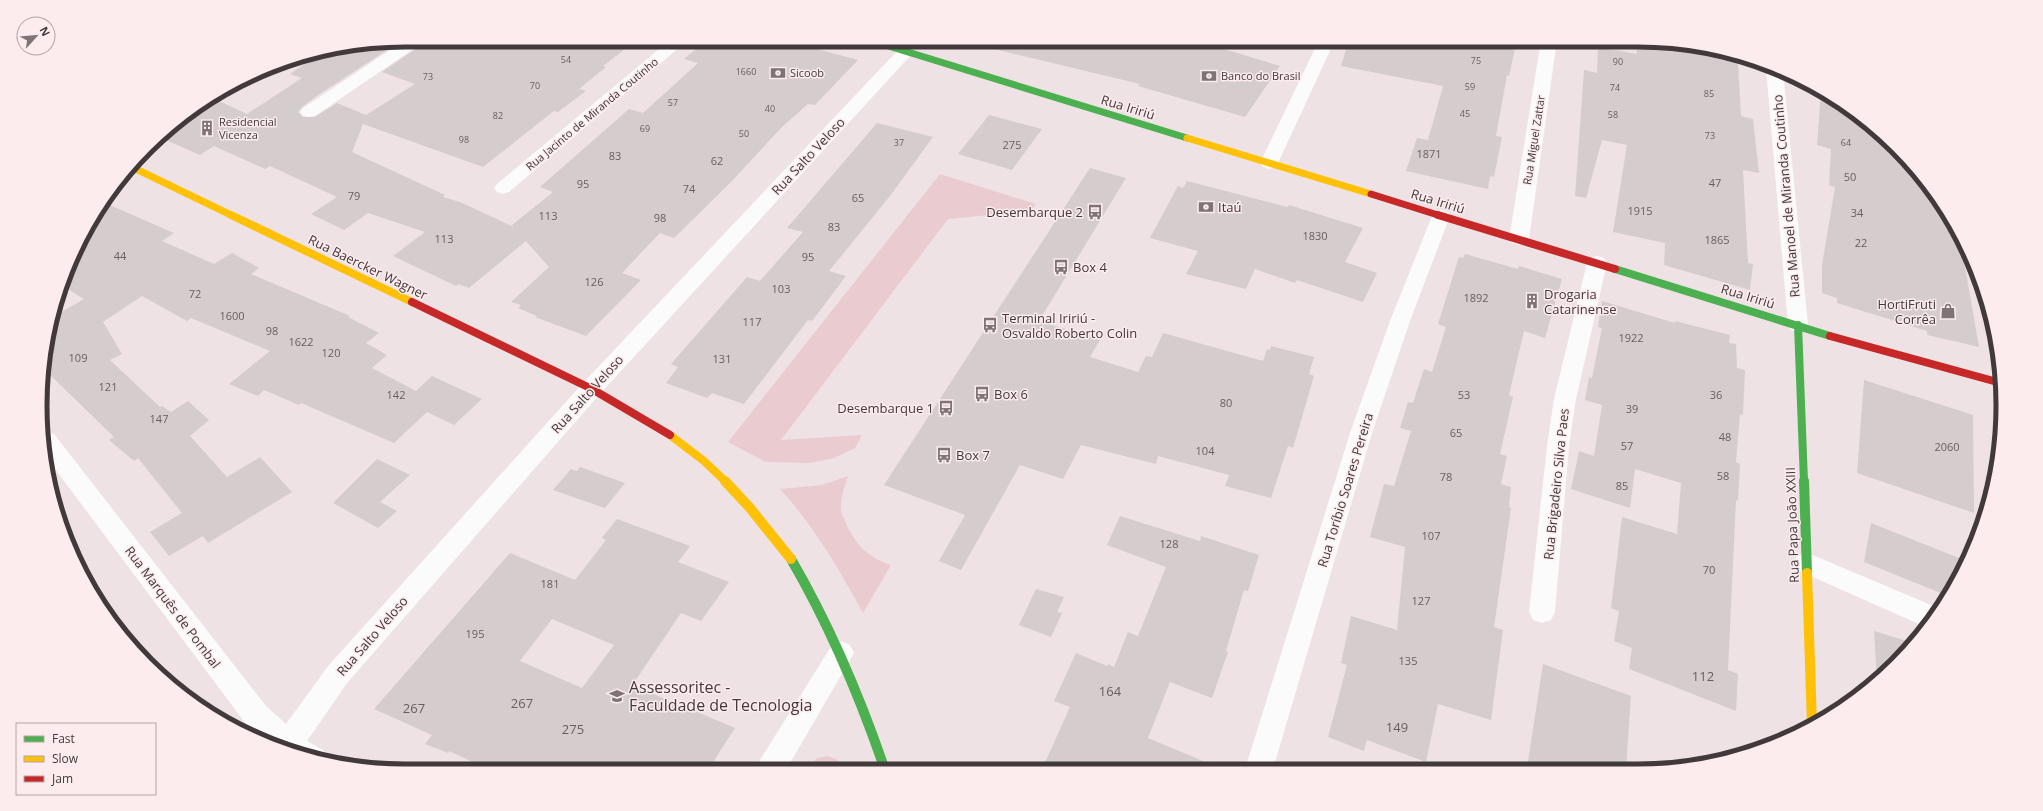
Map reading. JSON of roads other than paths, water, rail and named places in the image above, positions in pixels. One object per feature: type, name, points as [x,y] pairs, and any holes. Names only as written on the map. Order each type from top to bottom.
[{"type":"main road","name":"Rua Iririú","points":[[890,47],[1798,325],[1995,381]]},
{"type":"main road","name":"Rua Baercker Wagner","points":[[136,169],[591,388],[672,435],[705,462],[745,500],[778,540],[829,624],[883,764]]},
{"type":"main road","name":"Rua Papa João XXIII","points":[[1798,325],[1812,719]]},
{"type":"street","points":[[309,112],[406,47]]},
{"type":"street","name":"Rua Jacinto de Miranda Coutinho","points":[[503,188],[672,47]]},
{"type":"street","points":[[1269,163],[1324,47]]},
{"type":"street","name":"Rua Miguel Zattar","points":[[1519,240],[1549,47]]},
{"type":"street","name":"Rua Salto Veloso","points":[[289,745],[314,706],[338,674],[591,388],[905,52]]},
{"type":"street","name":"Rua Manoel de Miranda Coutinho","points":[[1775,74],[1798,325]]},
{"type":"street","name":"Rua Toríbio Soares Pereira","points":[[1261,764],[1362,430],[1400,321],[1441,216]]},
{"type":"street","name":"Rua Brigadeiro Silva Paes","points":[[1542,612],[1558,446],[1565,398],[1597,263]]},
{"type":"street","name":"Rua Marquês de Pombal","points":[[49,444],[256,715],[282,742]]},
{"type":"street","points":[[1806,563],[1928,616]]},
{"type":"street","points":[[774,764],[841,653]]},
{"type":"place","name":"Sicoob","points":[[778,73]]},
{"type":"place","name":"Banco do Brasil","points":[[1209,76]]},
{"type":"place","name":"Residencial Vicenza","points":[[207,128]]},
{"type":"place","name":"Itaú","points":[[1206,207]]},
{"type":"place","name":"Desembarque 2","points":[[1095,212]]},
{"type":"place","name":"Box 4","points":[[1061,267]]},
{"type":"place","name":"Drogaria Catarinense","points":[[1532,301]]},
{"type":"place","name":"HortiFruti Corrêa","points":[[1948,311]]},
{"type":"place","name":"Terminal Iririú - Osvaldo Roberto Colin","points":[[990,325]]},
{"type":"place","name":"Box 6","points":[[982,394]]},
{"type":"place","name":"Desembarque 1","points":[[946,408]]},
{"type":"place","name":"Box 7","points":[[944,455]]},
{"type":"place","name":"Assessoritec - Faculdade de Tecnologia","points":[[617,696]]}]
